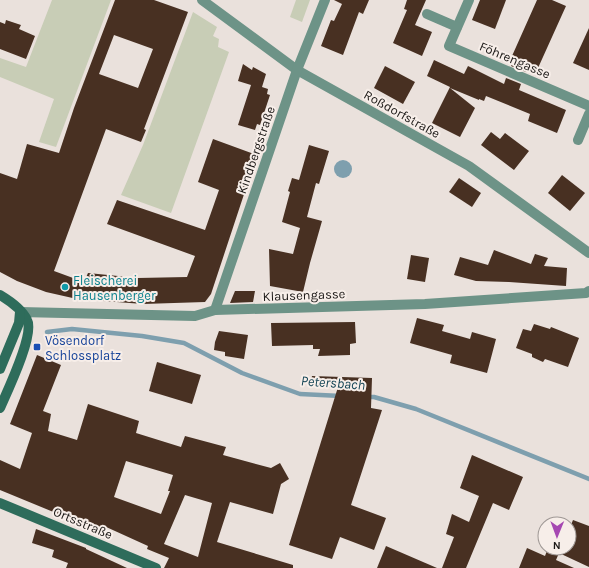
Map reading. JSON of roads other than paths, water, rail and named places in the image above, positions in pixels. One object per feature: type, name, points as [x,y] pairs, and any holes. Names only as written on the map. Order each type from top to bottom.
[{"type":"street","name":"Roßdorfstraße","points":[[202,0],[298,70],[469,166],[589,253]]},
{"type":"street","name":"Kindbergstraße","points":[[214,310],[298,70],[325,0]]},
{"type":"street","name":"Föhrengasse","points":[[469,0],[449,46],[589,106]]},
{"type":"street","points":[[427,14],[457,27]]},
{"type":"street","points":[[578,140],[589,114]]},
{"type":"street","name":"Klausengasse","points":[[20,312],[195,316],[214,310],[425,304],[589,292]]},
{"type":"street","points":[[0,294],[16,306],[27,319],[29,325],[28,336],[0,408]]},
{"type":"street","points":[[0,369],[19,323],[20,312]]},
{"type":"street","name":"Ortsstraße","points":[[0,503],[156,568]]},
{"type":"water","points":[[343,160],[349,163],[352,169],[349,175],[343,178],[337,175],[334,169],[337,163]]},
{"type":"waterway","name":"Petersbach","points":[[47,332],[72,329],[142,336],[184,343],[242,373],[300,394],[341,396]]},
{"type":"waterway","name":"Petersbach","points":[[366,397],[374,397],[416,409],[589,479]]},
{"type":"place","name":"Fleischerei Hausenberger","points":[[65,287]]},
{"type":"place","name":"Vösendorf Schlossplatz","points":[[37,347]]}]
